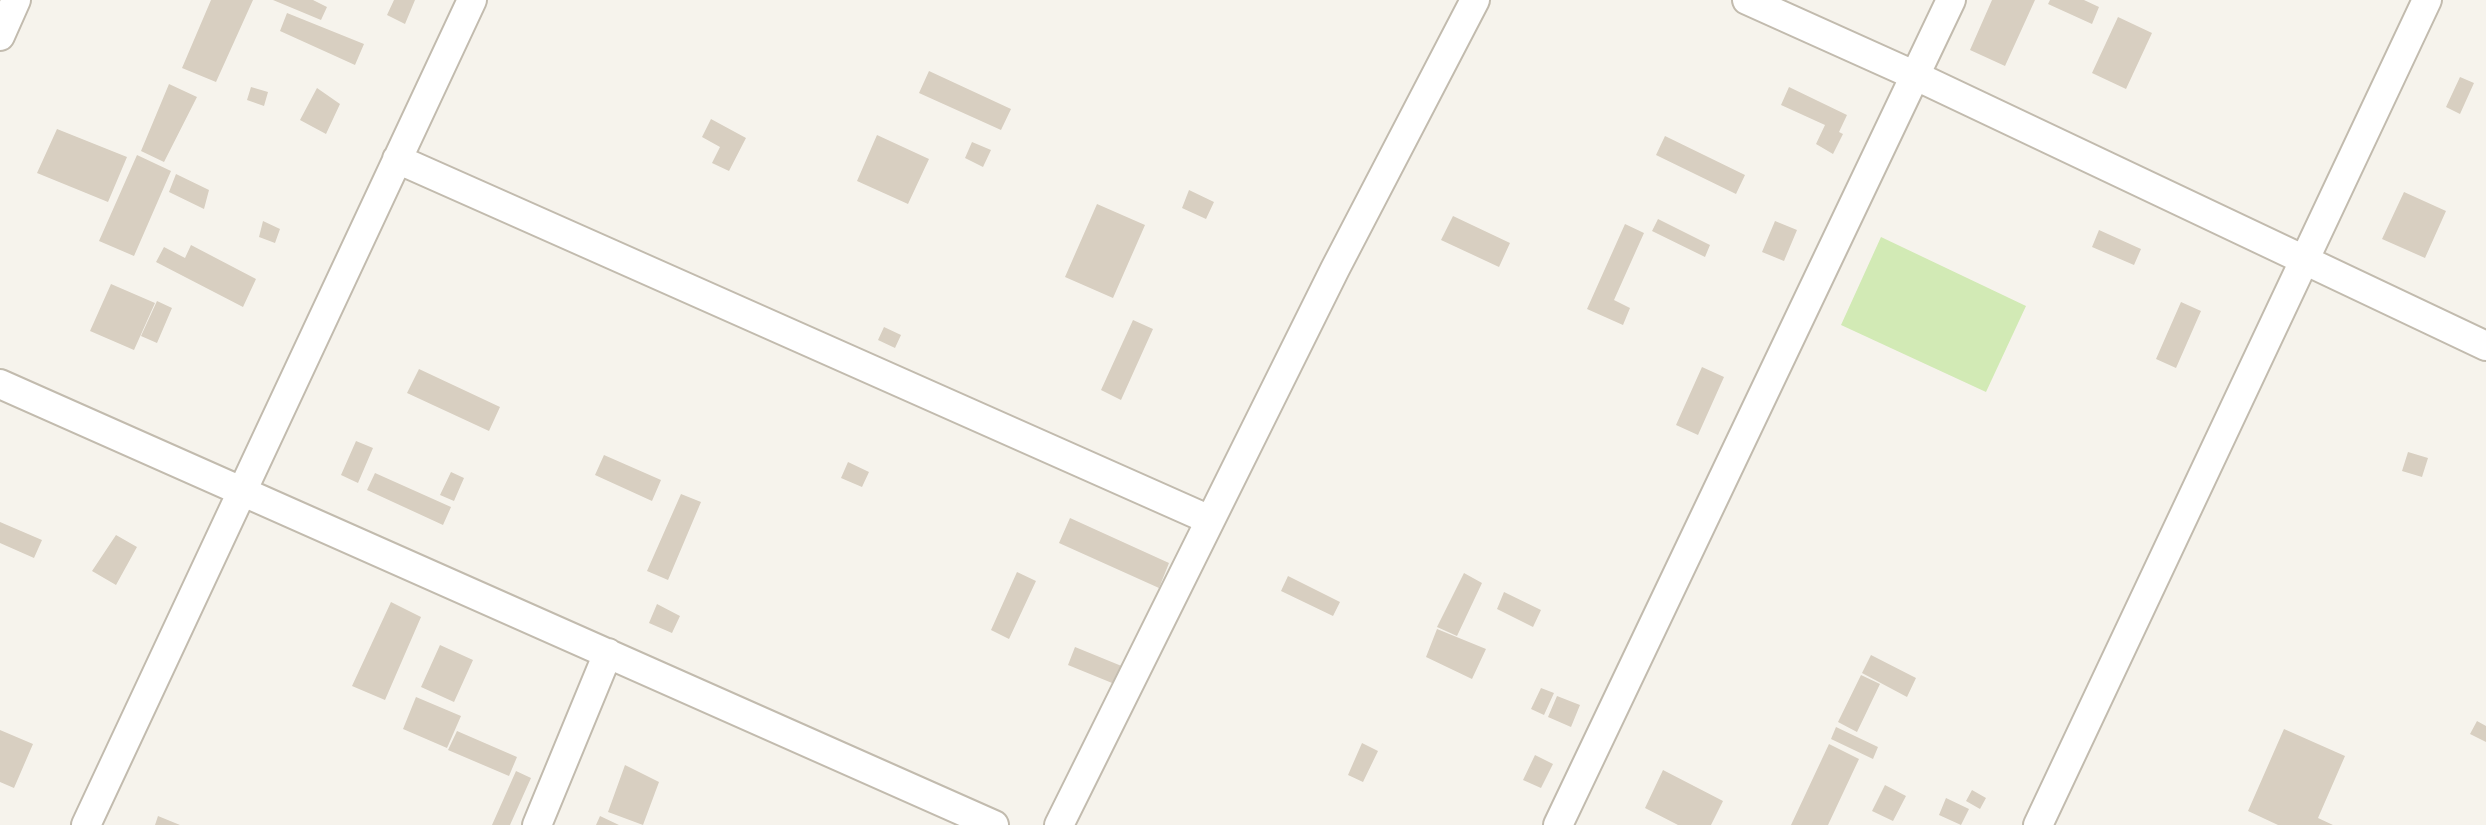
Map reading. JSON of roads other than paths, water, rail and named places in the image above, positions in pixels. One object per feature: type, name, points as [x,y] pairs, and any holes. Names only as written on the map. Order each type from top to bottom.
[{"type":"street","points":[[0,36],[16,0]]},
{"type":"street","points":[[86,825],[472,0]]},
{"type":"street","points":[[1059,825],[1335,269],[1475,0]]},
{"type":"street","points":[[1747,0],[1916,76],[2486,345]]},
{"type":"street","points":[[1558,825],[1951,0]]},
{"type":"street","points":[[2038,825],[2427,0]]},
{"type":"street","points":[[397,159],[1210,520]]},
{"type":"street","points":[[0,384],[993,825]]},
{"type":"street","points":[[537,825],[608,653]]}]
